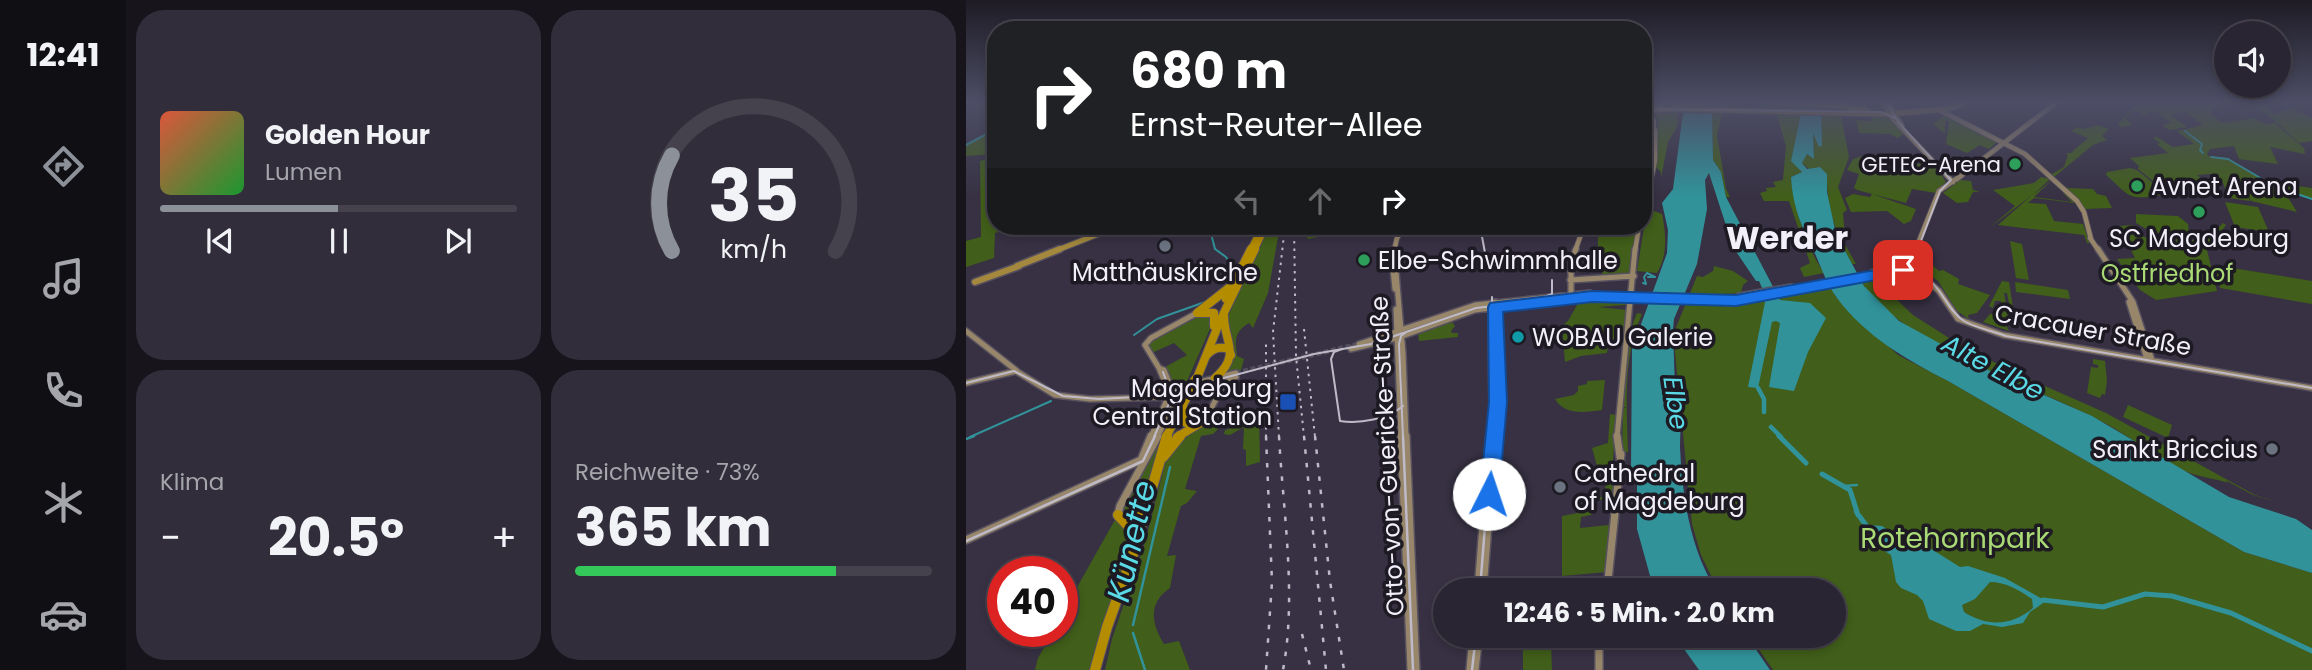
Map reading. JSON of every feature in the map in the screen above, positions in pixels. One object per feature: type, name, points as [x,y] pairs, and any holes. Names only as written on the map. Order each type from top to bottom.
[{"type":"highway","points":[[1213,329],[1237,276],[1261,235]]},
{"type":"highway","points":[[1097,670],[1102,638],[1131,559],[1164,443],[1263,235]]},
{"type":"highway","points":[[1197,313],[1217,300],[1237,276]]},
{"type":"highway","points":[[1224,380],[1232,344],[1224,323],[1226,309]]},
{"type":"highway","points":[[1196,379],[1216,317],[1214,313],[1197,313]]},
{"type":"highway","points":[[1201,365],[1209,352],[1216,348],[1228,348],[1231,355]]},
{"type":"highway","points":[[1185,399],[1181,417],[1185,424],[1207,418]]},
{"type":"highway","points":[[1097,670],[1140,544],[1162,460],[1185,399]]},
{"type":"highway","points":[[1162,460],[1174,440],[1207,418]]},
{"type":"highway","points":[[1120,517],[1137,515],[1149,492]]},
{"type":"highway","points":[[1120,517],[1132,533],[1131,559]]},
{"type":"main road","points":[[1652,166],[1655,133]]},
{"type":"main road","points":[[1652,163],[1656,133]]},
{"type":"main road","points":[[1906,133],[1952,181],[2016,133]]},
{"type":"main road","points":[[1984,133],[2029,158],[2080,205]]},
{"type":"main road","points":[[1912,267],[1939,195]]},
{"type":"main road","points":[[967,285],[1096,235]]},
{"type":"main road","name":"Otto-von-Guericke-Straße","points":[[1398,235],[1394,241],[1414,670]]},
{"type":"main road","points":[[1351,349],[1493,305],[1573,295],[1571,261],[1582,235]]},
{"type":"main road","points":[[1608,578],[1620,457],[1620,401],[1630,318],[1633,312],[1639,235]]},
{"type":"main road","points":[[2091,239],[2118,280],[2149,360]]},
{"type":"main road","points":[[1624,296],[1746,297],[1912,267]]},
{"type":"main road","points":[[1901,268],[1912,267]]},
{"type":"main road","name":"Cracauer Straße","points":[[1912,267],[1940,291],[1954,315],[1968,323],[2009,337],[2212,369],[2312,388]]},
{"type":"main road","points":[[1572,280],[1634,276]]},
{"type":"main road","points":[[1479,578],[1482,506],[1492,412],[1493,305]]},
{"type":"main road","points":[[1484,578],[1498,402],[1493,305]]},
{"type":"main road","points":[[966,331],[1017,371],[1055,396],[1069,398],[1165,395],[1185,399]]},
{"type":"main road","points":[[1359,344],[1399,335]]},
{"type":"main road","points":[[1158,368],[1164,370],[1171,386],[1180,387]]},
{"type":"main road","points":[[1120,517],[1165,395],[1166,387],[1158,368]]},
{"type":"main road","points":[[966,383],[1017,371]]},
{"type":"main road","points":[[1165,395],[1180,387],[1224,380]]},
{"type":"main road","points":[[966,540],[1143,460],[1173,403],[1224,380]]},
{"type":"main road","points":[[1207,418],[1224,380]]},
{"type":"main road","points":[[1472,670],[1476,648]]},
{"type":"main road","points":[[1599,648],[1599,670]]},
{"type":"street","points":[[1939,195],[1952,181]]},
{"type":"street","points":[[2080,205],[2091,239]]},
{"type":"street","points":[[1573,295],[1624,296]]},
{"type":"street","points":[[1158,368],[1145,350],[1146,342],[1197,313]]},
{"type":"street","points":[[1472,670],[1473,648]]},
{"type":"green space","points":[[987,133],[987,155],[966,156],[966,145]]},
{"type":"green space","points":[[1657,133],[1673,133],[1668,142],[1661,178],[1661,172],[1655,166]]},
{"type":"green space","points":[[1712,133],[1717,133],[1726,189],[1730,197],[1726,197],[1721,172],[1713,160]]},
{"type":"green space","points":[[1782,133],[1797,133],[1792,159],[1802,172],[1791,177],[1798,215],[1806,239],[1824,273],[1804,277],[1800,268],[1810,263],[1789,201],[1764,201],[1760,193],[1767,191],[1766,188],[1776,187],[1773,182],[1783,180],[1786,146]]},
{"type":"green space","points":[[1813,133],[1822,145],[1822,133],[1844,133],[1849,157],[1838,187],[1847,210],[1843,213],[1845,237],[1842,239],[1856,264],[1852,264],[1833,221],[1828,199],[1827,175],[1820,167],[1809,169],[1802,163],[1806,154],[1814,158]]},
{"type":"green space","points":[[1868,133],[1904,134],[1897,138],[1891,134]]},
{"type":"green space","points":[[1947,133],[1979,133],[1976,136],[1980,134],[1997,142],[1989,149],[1980,145],[1967,153],[1946,144]]},
{"type":"green space","points":[[2077,133],[2105,133],[2102,136],[2107,140],[2093,145],[2054,177],[2048,173],[2052,174],[2064,167],[2068,155],[2066,153],[2071,153],[2088,138]]},
{"type":"green space","points":[[2180,133],[2287,133],[2304,148],[2305,154],[2270,147],[2278,164],[2239,159],[2234,146],[2210,149],[2207,154],[2227,158],[2268,182],[2312,188],[2312,199],[2283,189],[2297,212],[2251,201],[2244,185],[2250,201],[2229,198],[2223,183],[2214,180],[2211,174],[2197,175],[2210,185],[2164,190],[2138,169],[2139,166],[2130,158],[2168,153],[2157,144],[2160,143],[2153,138],[2156,137],[2154,135],[2173,147],[2194,144]]},
{"type":"green space","points":[[2288,133],[2312,133],[2312,141],[2299,143]]},
{"type":"green space","points":[[1869,154],[1936,167],[1946,182],[1936,193],[1912,189],[1906,203],[1857,190],[1854,188],[1859,174],[1847,170],[1853,159]]},
{"type":"green space","points":[[987,159],[987,235],[995,235],[994,258],[966,267],[966,241],[981,237],[980,161]]},
{"type":"green space","name":"Avnet Arena","points":[[2130,168],[2137,170],[2163,191],[2162,195],[2135,197],[2106,175],[2107,172]]},
{"type":"green space","points":[[2041,177],[2050,179],[2033,195],[2052,180],[2034,197],[2072,202],[2063,193],[2066,192],[2075,203],[2034,198],[2028,203],[2046,204],[2054,221],[2083,224],[2090,243],[2087,243],[2084,235],[1998,225],[2032,195],[1988,229],[2015,206],[1993,190],[2034,183]]},
{"type":"green space","points":[[1960,180],[1971,181],[1973,190],[1980,192],[1973,192],[1968,202],[1957,203],[1943,193]]},
{"type":"green space","points":[[2066,188],[2093,189],[2097,194],[2106,196],[2112,208],[2085,209]]},
{"type":"green space","points":[[1853,194],[1870,197],[1872,194],[1916,209],[1911,221],[1904,224],[1887,211],[1851,212],[1845,198]]},
{"type":"green space","points":[[2225,202],[2258,207],[2269,232],[2235,227]]},
{"type":"green space","points":[[1652,210],[1662,214],[1665,236],[1663,259],[1657,273],[1637,271],[1643,235],[1652,235]]},
{"type":"green space","points":[[2136,214],[2178,216],[2188,224],[2189,233],[2153,233],[2136,223]]},
{"type":"green space","name":"Ostfriedhof","points":[[2223,223],[2226,225],[2207,250],[2217,291],[2156,300],[2140,290],[2117,259],[2135,258],[2119,226],[2133,225],[2144,237],[2190,240],[2208,238]]},
{"type":"green space","points":[[1266,235],[1278,235],[1268,293],[1253,328],[1249,323],[1237,337],[1237,356],[1244,359],[1241,370],[1227,373],[1233,341],[1225,322]]},
{"type":"green space","points":[[1306,235],[1328,235],[1308,239]]},
{"type":"green space","points":[[1637,235],[1632,271],[1627,275],[1602,276],[1603,265],[1588,266],[1588,260],[1598,246],[1598,237]]},
{"type":"green space","points":[[2010,241],[2022,244],[2029,280],[2016,278]]},
{"type":"green space","points":[[1931,264],[1939,271],[1943,270],[1959,279],[1958,284],[1990,295],[1977,313],[1968,315],[1969,319],[1957,311],[1938,281],[1922,270]]},
{"type":"green space","points":[[2214,265],[2312,281],[2312,304],[2220,288]]},
{"type":"green space","name":"Rotehornpark","points":[[1714,266],[1733,271],[1748,281],[1743,285],[1741,293],[1705,295],[1702,302],[1743,303],[1830,285],[1836,297],[1898,355],[1948,381],[2244,552],[2312,573],[2312,670],[1773,670],[1758,648],[1846,648],[1846,578],[1712,578],[1701,555],[1692,524],[1674,343],[1675,330],[1697,276],[1703,277],[1713,271]]},
{"type":"green space","points":[[1873,277],[1913,315],[1957,343],[2011,371],[2106,413],[2255,495],[2281,503],[2253,495],[2225,480],[2228,483],[2182,470],[2103,422],[1931,341],[1901,322],[1877,301],[1860,279]]},
{"type":"green space","points":[[2002,281],[2009,282],[2014,314],[2011,314],[2007,293],[2004,293],[2009,319],[2000,319],[2004,320],[2009,331],[1983,322],[1990,314],[2003,313],[2001,301],[1995,301],[1993,308],[1989,306]]},
{"type":"green space","points":[[2015,282],[2068,290],[2070,299],[2016,292]]},
{"type":"green space","points":[[1628,300],[1625,305],[1598,307],[1627,310],[1625,340],[1609,339],[1607,353],[1581,356],[1565,362],[1562,326],[1577,305],[1574,301]]},
{"type":"green space","points":[[1208,312],[1213,322],[1187,381],[1173,384],[1165,367],[1187,355],[1174,343],[1152,353],[1149,345],[1153,340]]},
{"type":"green space","points":[[1637,313],[1642,314],[1631,348],[1627,383],[1628,452],[1622,453],[1626,359]]},
{"type":"green space","points":[[1455,319],[1451,321],[1455,326],[1451,331],[1458,333],[1458,337],[1419,341],[1418,332]]},
{"type":"green space","points":[[2093,359],[2105,361],[2107,381],[2105,395],[2102,394],[2100,398],[2087,393],[2091,367],[2098,368],[2098,365],[2093,364]]},
{"type":"green space","points":[[1605,380],[1602,410],[1570,410],[1555,399],[1574,395],[1578,386],[1587,384],[1587,381]]},
{"type":"green space","points":[[1179,400],[1160,445],[1144,502],[1135,515],[1120,515],[1152,455],[1174,405]]},
{"type":"green space","points":[[2128,405],[2172,425],[2168,438],[2123,417]]},
{"type":"green space","points":[[1259,413],[1260,462],[1246,466],[1246,450],[1243,449],[1244,427],[1230,435],[1224,434],[1225,430],[1252,423],[1252,416]]},
{"type":"green space","points":[[1610,414],[1616,415],[1613,461],[1617,462],[1617,465],[1612,498],[1605,496],[1606,469],[1597,466],[1592,448],[1608,443]]},
{"type":"green space","points":[[1209,419],[1218,429],[1213,434],[1201,436],[1185,489],[1197,491],[1181,506],[1167,556],[1176,555],[1170,588],[1158,600],[1154,614],[1156,628],[1164,644],[1179,641],[1190,670],[1105,670],[1112,639],[1145,542],[1167,456],[1173,445]]},
{"type":"green space","points":[[1593,510],[1591,515],[1581,517],[1580,528],[1609,525],[1607,572],[1562,576],[1562,516]]},
{"type":"green space","points":[[1116,518],[1125,524],[1131,548],[1091,670],[1035,670],[1044,647],[1078,647],[1078,586]]},
{"type":"green space","points":[[1523,648],[1551,648],[1552,670],[1523,670]]},
{"type":"water","name":"Elbe","points":[[1680,133],[1712,133],[1713,160],[1721,172],[1726,197],[1780,300],[1810,303],[1826,318],[1808,352],[1794,391],[1769,387],[1780,323],[1776,321],[1772,322],[1758,388],[1748,387],[1766,297],[1759,281],[1756,281],[1733,247],[1709,173],[1705,180],[1707,209],[1697,264],[1674,319],[1673,330],[1675,388],[1684,400],[1680,404],[1680,447],[1685,503],[1694,539],[1709,578],[1651,578],[1637,529],[1637,477],[1631,469],[1632,349],[1667,253],[1668,230],[1662,203],[1673,189]]},
{"type":"water","points":[[1797,133],[1813,133],[1814,159],[1807,154],[1802,163],[1807,169],[1820,167],[1827,174],[1827,192],[1836,234],[1864,286],[1899,321],[1994,373],[2092,416],[2229,497],[2296,519],[2312,530],[2312,573],[2244,552],[1917,365],[1860,324],[1837,298],[1802,226],[1791,177],[1802,172],[1791,161]]},
{"type":"water","points":[[1813,133],[1822,133],[1822,145],[1819,147]]},
{"type":"water","points":[[1853,511],[1861,514],[1869,525],[1882,526],[1907,541],[1920,542],[1960,567],[1968,566],[2005,578],[2046,601],[2030,612],[2023,623],[2002,627],[1983,624],[1970,631],[1956,631],[1929,619],[1923,601],[1917,595],[1901,588],[1896,582],[1891,555],[1876,546],[1873,531],[1861,523]],"holes":[[[1990,582],[2012,587],[2032,599],[2033,608],[2017,618],[1999,622],[1982,620],[1964,612],[1962,605],[1975,599]]]},
{"type":"water","points":[[1683,648],[1755,648],[1770,670],[1699,670]]},
{"type":"waterway","points":[[2188,133],[2202,144],[2200,150],[2203,153]]},
{"type":"waterway","points":[[966,145],[987,134]]},
{"type":"waterway","points":[[2211,157],[2228,159],[2274,186],[2312,199]]},
{"type":"waterway","points":[[1211,235],[1215,249],[1226,257],[1232,266],[1228,284]]},
{"type":"waterway","points":[[1643,283],[1646,284],[1644,277],[1647,273],[1655,277],[1648,277]]},
{"type":"waterway","points":[[1134,335],[1157,319],[1205,302]]},
{"type":"waterway","points":[[1758,388],[1764,399],[1764,412]]},
{"type":"waterway","points":[[970,437],[1051,401]]},
{"type":"waterway","points":[[1771,427],[1781,437]]},
{"type":"waterway","points":[[966,439],[974,436]]},
{"type":"waterway","points":[[1779,436],[1806,463]]},
{"type":"waterway","name":"Künette","points":[[1133,625],[1170,467]]},
{"type":"waterway","points":[[1822,474],[1850,490],[1858,515]]},
{"type":"waterway","points":[[1844,486],[1857,485]]},
{"type":"waterway","points":[[2043,600],[2103,607],[2145,594],[2172,596],[2231,613],[2312,651]]},
{"type":"waterway","name":"Künette","points":[[1133,633],[1145,670]]},
{"type":"tunnel","points":[[1236,373],[1359,344]]},
{"type":"tram line","points":[[1904,268],[1913,262],[1940,191],[1951,180],[1908,133]]},
{"type":"tram line","points":[[1482,235],[1486,258]]},
{"type":"tram line","points":[[1492,306],[1581,296],[1739,298],[1904,268]]},
{"type":"tram line","points":[[1904,268],[1925,276],[1964,321],[2006,336],[2312,388]]},
{"type":"tram line","points":[[1539,299],[1552,294],[1552,280]]},
{"type":"tram line","points":[[1492,297],[1492,306]]},
{"type":"tram line","points":[[1407,332],[1476,308],[1492,306]]},
{"type":"tram line","points":[[1492,306],[1495,396],[1492,437]]},
{"type":"tram line","points":[[1342,349],[1371,344],[1407,332]]},
{"type":"tram line","points":[[1402,407],[1399,344],[1401,336],[1407,332]]},
{"type":"tram line","points":[[1170,392],[1342,349]]},
{"type":"tram line","points":[[1342,349],[1334,352],[1331,359],[1340,421],[1373,420],[1402,407]]},
{"type":"tram line","points":[[966,383],[1014,371],[1063,396],[1099,399],[1156,396],[1170,392]]},
{"type":"tram line","points":[[1163,372],[1170,392]]},
{"type":"tram line","points":[[1154,437],[1172,397],[1170,392]]},
{"type":"tram line","points":[[1402,407],[1403,437]]},
{"type":"tram line","points":[[966,541],[1143,461],[1155,436]]},
{"type":"tram line","points":[[1403,436],[1413,670]]},
{"type":"tram line","points":[[1481,578],[1492,436]]},
{"type":"tram line","points":[[1472,670],[1475,648]]},
{"type":"railway","points":[[1279,437],[1273,332],[1284,235]]},
{"type":"railway","points":[[1294,235],[1296,356],[1304,437]]},
{"type":"railway","points":[[1304,329],[1315,437]]},
{"type":"railway","points":[[1266,344],[1266,436]]},
{"type":"railway","points":[[1266,436],[1272,582],[1266,670]]},
{"type":"railway","points":[[1279,436],[1289,583],[1283,670]]},
{"type":"railway","points":[[1304,436],[1326,670]]},
{"type":"railway","points":[[1315,436],[1330,581],[1344,670]]},
{"type":"railway","points":[[1302,634],[1311,670]]},
{"type":"place","name":"GETEC-Arena","points":[[2015,164]]},
{"type":"place","name":"Avnet Arena","points":[[2137,186]]},
{"type":"place","name":"SC Magdeburg","points":[[2199,212]]},
{"type":"place","name":"Matthäuskirche","points":[[1165,246]]},
{"type":"place","name":"Elbe-Schwimmhalle","points":[[1364,260]]},
{"type":"place","name":"WOBAU Galerie","points":[[1518,337]]},
{"type":"place","name":"Magdeburg Central Station","points":[[1288,402]]},
{"type":"place","name":"Sankt Briccius","points":[[2272,449]]},
{"type":"place","name":"Cathedral of Magdeburg","points":[[1560,487]]},
{"type":"district","name":"Werder","points":[[1787,237]]},
{"type":"route","points":[[1489,494],[1498,402],[1495,307],[1592,297],[1736,300],[1903,270]]},
{"type":"water label","name":"Alte Elbe","points":[[1993,367]]}]
